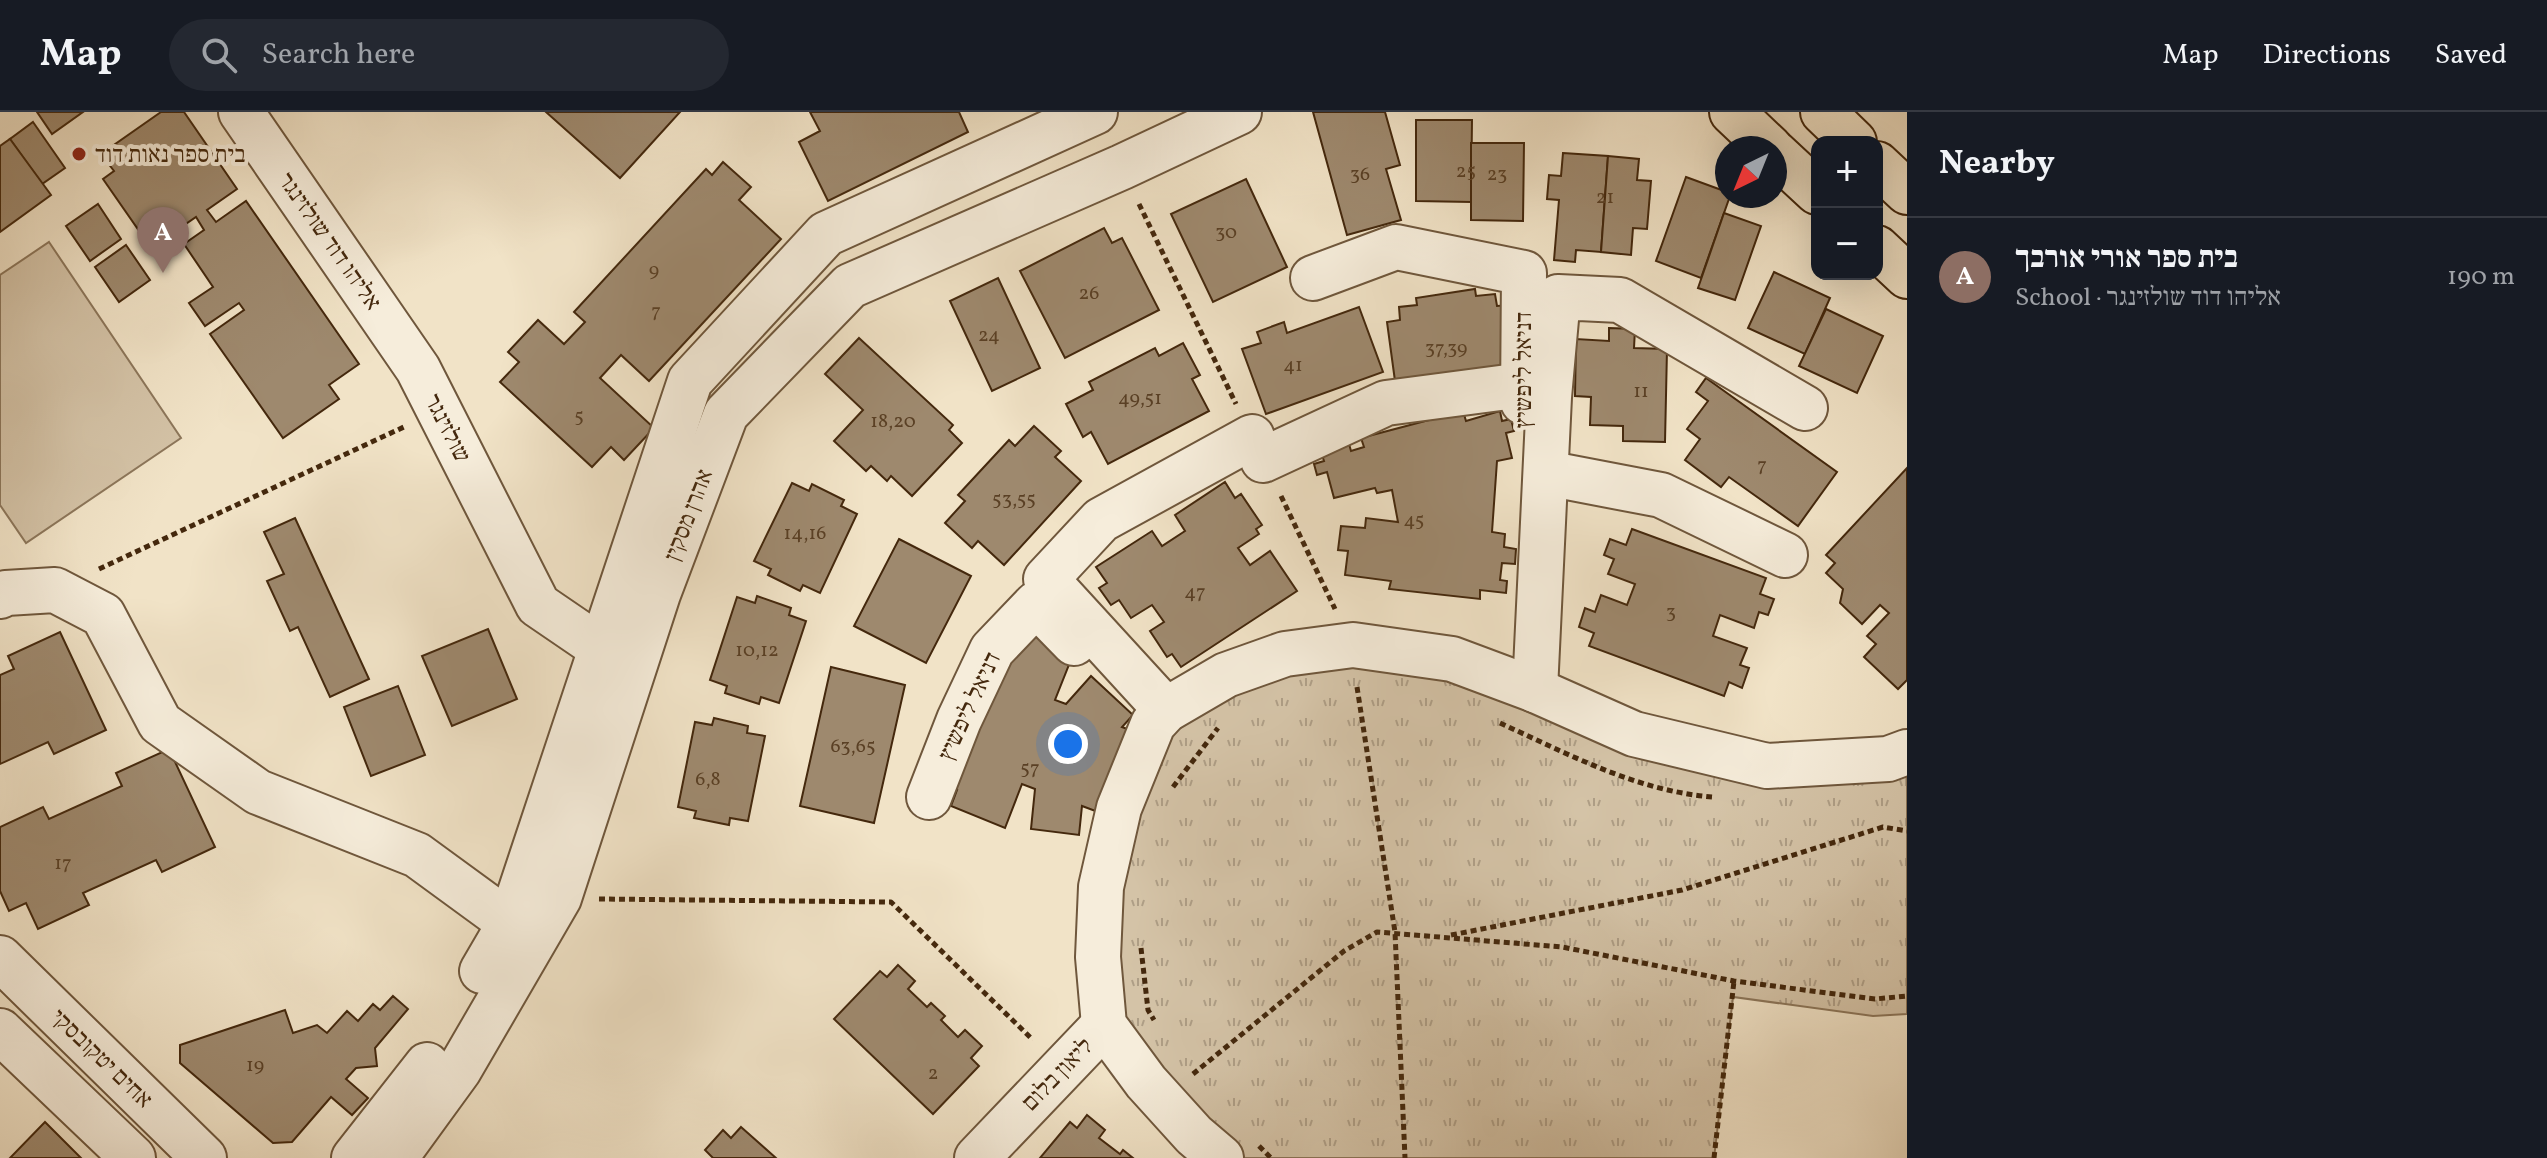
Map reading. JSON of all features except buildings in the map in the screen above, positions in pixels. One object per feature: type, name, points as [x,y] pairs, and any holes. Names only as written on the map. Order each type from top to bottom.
[{"type":"main road","points":[[1732,112],[1757,136]]},
{"type":"main road","points":[[1823,112],[1848,136]]},
{"type":"main road","points":[[1787,164],[1811,186]]},
{"type":"main road","points":[[1883,170],[1907,192]]},
{"type":"main road","points":[[1883,254],[1907,276]]},
{"type":"street","name":"אליהו דוד שולזינגר","points":[[241,112],[418,369]]},
{"type":"street","name":"אהרן מסקין","points":[[354,1158],[427,1065],[510,923],[690,381],[826,234],[1095,112]]},
{"type":"street","name":"אהרן מסקין","points":[[395,1158],[459,1070],[559,898],[658,594],[726,414],[850,286],[1122,167],[1239,112]]},
{"type":"street","name":"דניאל ליפשיץ","points":[[1313,278],[1396,247],[1524,273],[1528,687]]},
{"type":"street","points":[[1528,687],[1558,297],[1620,300],[1805,408]]},
{"type":"street","name":"שולזינגר","points":[[418,369],[538,605],[601,648]]},
{"type":"street","points":[[1160,717],[1046,579],[1101,520],[1258,449],[1386,403],[1523,385]]},
{"type":"street","points":[[1546,473],[1661,495],[1785,555]]},
{"type":"street","points":[[0,596],[55,590],[103,615],[160,723],[258,792],[417,855],[510,923]]},
{"type":"street","name":"דניאל ליפשיץ","points":[[929,797],[959,720],[992,650],[1036,604],[1160,717]]},
{"type":"street","points":[[1236,1148],[1194,1135],[1161,1099],[1104,1025],[1098,957],[1101,887],[1119,808],[1160,717],[1226,675],[1285,654],[1353,645],[1452,659],[1528,687],[1634,734],[1767,766],[1888,759],[1907,752]]},
{"type":"street","name":"אחים יטקובסקי","points":[[0,958],[204,1158]]},
{"type":"street","name":"ליאון בלום","points":[[977,1158],[1104,1025]]},
{"type":"street","points":[[0,1031],[133,1158]]},
{"type":"path","points":[[55,590],[439,411]]},
{"type":"path","points":[[1342,687],[1372,686]]},
{"type":"path","points":[[1168,800],[1173,788],[1226,717]]},
{"type":"path","points":[[1489,718],[1604,771],[1685,795],[1716,798]]},
{"type":"path","points":[[1444,937],[1682,890],[1883,827],[1907,831]]},
{"type":"path","points":[[559,898],[891,902],[1062,1069]]},
{"type":"path","points":[[1161,1099],[1344,951],[1377,932],[1562,947],[1734,981],[1875,999],[1907,996]]},
{"type":"path","points":[[1141,947],[1148,1010],[1156,1024]]},
{"type":"path","points":[[1714,1158],[1734,981]]},
{"type":"path","points":[[1236,1148],[1271,1158]]},
{"type":"green space","points":[[49,242],[181,438],[26,543],[0,505],[0,275]]},
{"type":"green space","points":[[1353,645],[1767,766],[1907,752],[1907,1014],[1873,1016],[1733,997],[1714,1158],[1221,1158],[1146,1082],[1098,957],[1153,724]]},
{"type":"place","name":"בית ספר נאות דוד","points":[[79,154]]},
{"type":"place","name":"בית ספר אורי אורבך","points":[[163,273]]}]
